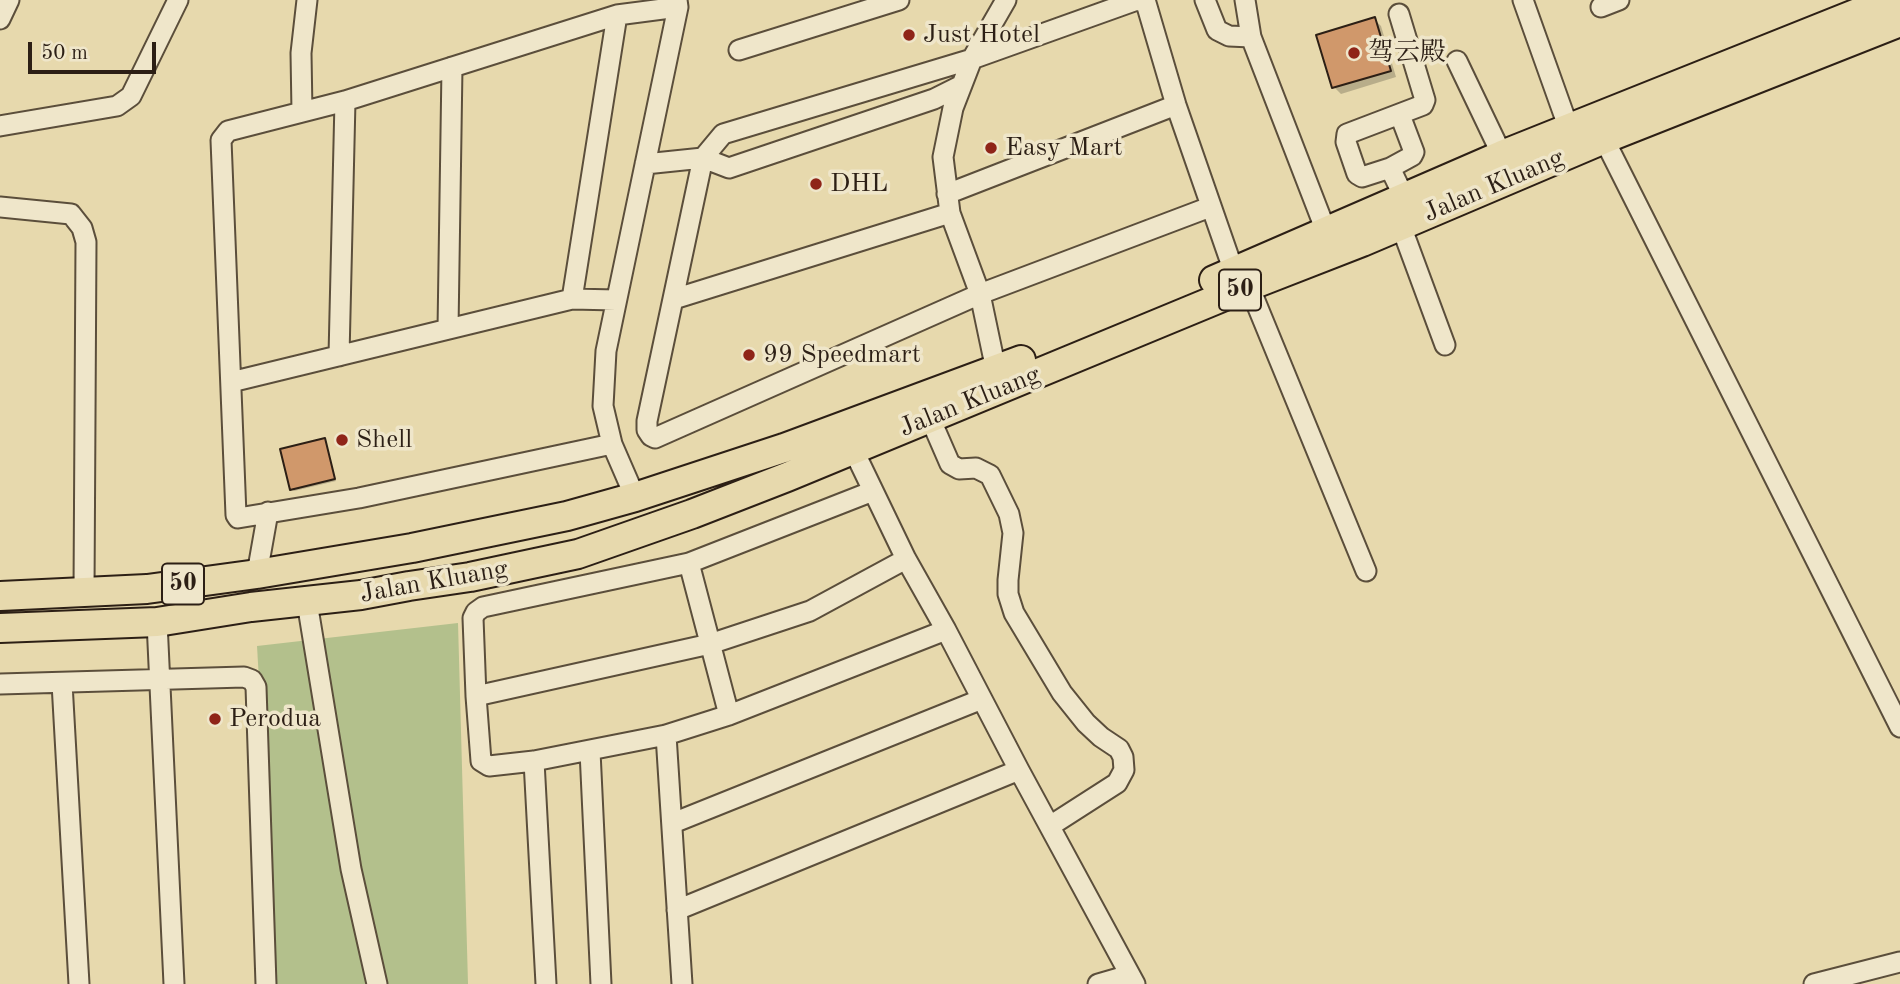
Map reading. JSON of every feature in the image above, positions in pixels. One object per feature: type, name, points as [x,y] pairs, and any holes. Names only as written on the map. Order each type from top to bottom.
[{"type":"highway","name":"Jalan Kluang","points":[[0,628],[157,622],[251,607],[361,595],[514,569],[579,554],[704,509],[930,418],[1242,279],[1326,231],[1404,197],[1502,155],[1890,0]]},
{"type":"highway","name":"Jalan Kluang","points":[[0,596],[147,589],[257,574],[412,548],[567,516],[635,497],[784,448],[1242,279],[1401,226],[1604,139],[1900,22]]},
{"type":"highway","points":[[567,516],[551,533],[551,548],[558,552],[579,554]]},
{"type":"highway","points":[[361,595],[377,585],[386,570],[385,564],[377,558],[364,556]]},
{"type":"street","points":[[0,19],[9,0]]},
{"type":"street","points":[[0,126],[117,106],[131,96],[178,0]]},
{"type":"street","points":[[302,112],[301,53],[307,0]]},
{"type":"street","points":[[739,50],[899,0]]},
{"type":"street","points":[[996,370],[980,293],[948,204],[943,158],[948,130],[972,59],[1006,0]]},
{"type":"street","points":[[1210,207],[980,293],[656,438],[647,430],[703,158],[723,135],[972,59],[1137,0],[1146,3],[1210,207],[1366,571]]},
{"type":"street","points":[[1205,0],[1217,30],[1229,36],[1251,37]]},
{"type":"street","points":[[1245,0],[1251,37],[1326,231]]},
{"type":"street","points":[[1523,0],[1569,129]]},
{"type":"street","points":[[612,443],[371,496],[268,512],[242,519],[236,515],[221,140],[228,131],[345,101],[617,15],[678,4],[606,351],[603,406],[612,443],[635,497]]},
{"type":"street","points":[[1399,14],[1425,100],[1423,105],[1347,134],[1346,142],[1357,174],[1362,177],[1390,168],[1412,156],[1414,152],[1400,115]]},
{"type":"street","points":[[572,299],[617,15]]},
{"type":"street","points":[[1457,61],[1502,155]]},
{"type":"street","points":[[447,329],[452,67]]},
{"type":"street","points":[[645,164],[703,158],[729,168],[934,99],[962,85]]},
{"type":"street","points":[[339,356],[345,101]]},
{"type":"street","points":[[674,299],[948,204],[1176,105]]},
{"type":"street","points":[[1604,139],[1900,727]]},
{"type":"street","points":[[1390,168],[1404,197]]},
{"type":"street","points":[[0,207],[71,214],[82,228],[86,242],[84,591]]},
{"type":"street","points":[[1401,226],[1445,345]]},
{"type":"street","points":[[231,382],[572,299],[616,300]]},
{"type":"street","points":[[930,418],[950,464],[959,469],[976,468],[990,475],[1009,514],[1013,533],[1007,580],[1014,613],[1062,693],[1086,723],[1119,749],[1123,757],[1125,770],[1116,783],[1050,826]]},
{"type":"street","points":[[853,449],[906,559],[1132,979],[1098,984]]},
{"type":"street","points":[[873,491],[689,564],[483,607],[473,618],[481,761],[489,766],[534,761],[666,735],[837,675],[946,630]]},
{"type":"street","points":[[257,574],[268,512]]},
{"type":"street","points":[[476,696],[710,644],[810,611],[906,559]]},
{"type":"street","points":[[689,564],[729,715]]},
{"type":"street","points":[[514,569],[516,600]]},
{"type":"street","points":[[307,602],[351,869],[377,984]]},
{"type":"street","points":[[157,622],[174,984]]},
{"type":"street","points":[[0,684],[244,677],[252,680],[256,687],[266,984]]},
{"type":"street","points":[[62,682],[79,984]]},
{"type":"street","points":[[673,823],[982,699]]},
{"type":"street","points":[[666,735],[682,984]]},
{"type":"street","points":[[590,751],[601,984]]},
{"type":"street","points":[[534,761],[546,984]]},
{"type":"street","points":[[677,910],[1019,770]]},
{"type":"street","points":[[1814,984],[1900,962]]},
{"type":"green space","points":[[458,623],[468,984],[277,984],[257,646]]},
{"type":"building","name":"驾云殿","points":[[1375,17],[1391,71],[1332,88],[1316,35]]},
{"type":"building","points":[[325,438],[335,479],[290,490],[280,449]]},
{"type":"place","name":"Just Hotel","points":[[909,35]]},
{"type":"place","name":"驾云殿","points":[[1354,53]]},
{"type":"place","name":"Easy Mart","points":[[991,148]]},
{"type":"place","name":"DHL","points":[[816,184]]},
{"type":"place","name":"99 Speedmart","points":[[749,355]]},
{"type":"place","name":"Shell","points":[[342,440]]},
{"type":"place","name":"Perodua","points":[[215,719]]}]
